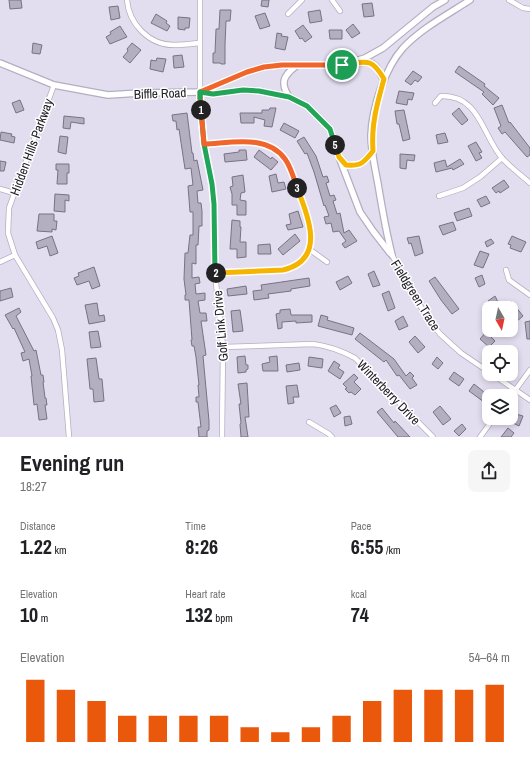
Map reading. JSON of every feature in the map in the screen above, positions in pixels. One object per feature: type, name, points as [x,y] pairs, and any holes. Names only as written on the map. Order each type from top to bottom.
[{"type":"street","points":[[127,0],[132,19],[148,37],[173,45],[199,43]]},
{"type":"street","name":"Golf Link Drive","points":[[200,0],[200,92],[204,144],[212,184],[214,204],[215,274],[223,347],[222,437]]},
{"type":"street","points":[[288,14],[302,0]]},
{"type":"street","points":[[332,0],[340,11]]},
{"type":"street","name":"Biffle Road","points":[[0,63],[54,85],[108,95],[200,92],[247,72],[264,67],[282,65],[342,65],[365,58],[383,48],[433,7],[445,0]]},
{"type":"street","name":"Fieldgreen Trace","points":[[470,0],[428,26],[397,56],[384,79],[374,114],[371,135],[387,238],[392,255],[426,316],[440,334],[461,353],[482,367]]},
{"type":"street","points":[[509,0],[523,8],[530,9]]},
{"type":"street","points":[[342,65],[368,61],[372,63],[380,72],[384,79]]},
{"type":"street","points":[[289,97],[284,85],[284,79],[296,66]]},
{"type":"street","name":"Hidden Hills Parkway","points":[[54,85],[9,208],[8,233],[14,255],[53,318],[58,330],[62,350],[69,437]]},
{"type":"street","points":[[200,92],[213,94],[243,90],[259,91],[289,97],[307,106],[330,129],[360,212],[392,255]]},
{"type":"street","points":[[435,103],[441,96],[452,96],[464,101],[470,106],[480,120],[490,141],[502,158],[530,183]]},
{"type":"street","points":[[204,144],[246,141],[262,143],[277,151],[286,160],[308,214],[312,236],[309,249],[302,261],[291,268],[283,270],[215,274]]},
{"type":"street","points":[[339,157],[346,165],[356,166],[362,164],[373,151]]},
{"type":"street","points":[[439,196],[462,188],[480,177],[502,158]]},
{"type":"street","points":[[0,189],[14,193]]},
{"type":"street","points":[[309,249],[327,262]]},
{"type":"street","points":[[0,262],[14,255]]},
{"type":"street","points":[[506,270],[509,280],[530,295]]},
{"type":"street","name":"Winterberry Drive","points":[[223,347],[313,344],[325,345],[341,350],[355,358],[432,437]]},
{"type":"street","points":[[516,389],[530,370]]},
{"type":"street","points":[[502,381],[514,389]]},
{"type":"street","points":[[518,392],[530,400]]},
{"type":"street","points":[[309,422],[332,437]]},
{"type":"street","points":[[480,437],[489,425]]},
{"type":"building","points":[[9,0],[21,0],[22,8],[10,9]]},
{"type":"building","points":[[262,0],[269,0],[268,7],[261,6]]},
{"type":"building","points":[[372,3],[374,16],[364,17],[362,4]]},
{"type":"building","points":[[118,6],[120,18],[111,20],[109,7]]},
{"type":"building","points":[[220,10],[231,10],[230,21],[226,21],[225,64],[213,63],[216,29],[219,29]]},
{"type":"building","points":[[320,10],[322,21],[310,23],[308,12]]},
{"type":"building","points":[[265,13],[270,26],[260,29],[255,16]]},
{"type":"building","points":[[156,14],[167,21],[166,23],[170,26],[167,31],[151,23]]},
{"type":"building","points":[[178,17],[190,18],[189,28],[185,28],[185,30],[178,29]]},
{"type":"building","points":[[353,24],[360,33],[352,38],[346,30]]},
{"type":"building","points":[[303,25],[312,37],[305,42],[302,38],[300,39],[295,31]]},
{"type":"building","points":[[120,26],[127,37],[110,44],[106,37],[111,34],[110,32]]},
{"type":"building","points":[[329,30],[342,30],[342,39],[330,39]]},
{"type":"building","points":[[277,33],[282,34],[281,36],[288,37],[285,50],[275,48]]},
{"type":"building","points":[[33,43],[42,45],[40,54],[32,53]]},
{"type":"building","points":[[132,43],[141,50],[130,63],[123,57]]},
{"type":"building","points":[[182,55],[184,67],[174,68],[173,56]]},
{"type":"building","points":[[157,58],[166,59],[163,72],[150,69],[151,60],[156,61]]},
{"type":"building","points":[[459,66],[485,84],[484,86],[499,98],[493,105],[482,94],[484,92],[455,72]]},
{"type":"building","points":[[413,71],[422,77],[418,82],[415,80],[411,85],[405,81]]},
{"type":"building","points":[[399,91],[414,93],[412,100],[408,99],[407,105],[396,103]]},
{"type":"building","points":[[20,100],[24,110],[16,113],[12,103]]},
{"type":"building","points":[[502,105],[509,123],[510,122],[530,148],[530,155],[527,157],[505,132],[502,134],[498,128],[501,126],[494,108]]},
{"type":"building","points":[[270,108],[276,108],[272,127],[264,126],[265,120],[254,117],[254,123],[241,123],[240,113],[262,113],[262,110],[269,110]]},
{"type":"building","points":[[459,108],[468,120],[462,125],[452,114]]},
{"type":"building","points":[[404,110],[410,139],[403,141],[399,124],[397,124],[395,111]]},
{"type":"building","points":[[187,113],[192,153],[194,161],[197,160],[203,190],[197,191],[198,203],[201,203],[202,226],[199,226],[198,245],[196,245],[196,264],[192,263],[192,278],[199,277],[200,283],[195,284],[196,294],[205,293],[205,300],[198,301],[200,313],[206,313],[207,321],[201,321],[206,355],[203,356],[209,421],[207,437],[199,437],[198,427],[201,427],[196,397],[199,397],[199,385],[196,357],[191,340],[189,300],[185,300],[185,253],[188,253],[190,235],[193,235],[193,212],[190,212],[188,186],[193,185],[191,168],[185,169],[179,129],[177,130],[176,121],[173,121],[172,115]]},
{"type":"building","points":[[64,116],[84,118],[84,124],[71,122],[70,129],[63,128]]},
{"type":"building","points":[[284,123],[299,131],[295,138],[280,130]]},
{"type":"building","points":[[1,132],[12,134],[11,136],[15,137],[14,143],[0,140]]},
{"type":"building","points":[[445,133],[448,142],[438,144],[436,135]]},
{"type":"building","points":[[60,136],[68,137],[66,154],[58,152]]},
{"type":"building","points":[[304,137],[316,156],[323,177],[327,176],[329,182],[326,183],[330,196],[334,195],[336,200],[333,201],[337,214],[340,213],[344,233],[349,230],[357,241],[345,248],[342,244],[346,241],[339,231],[333,232],[331,223],[326,224],[324,217],[329,216],[325,205],[324,206],[314,172],[307,153],[305,154],[297,141]]},
{"type":"building","points":[[476,142],[482,152],[479,153],[482,158],[476,161],[468,146]]},
{"type":"building","points":[[239,150],[246,150],[247,160],[225,162],[224,154],[239,152]]},
{"type":"building","points":[[259,150],[271,159],[272,157],[278,162],[271,170],[254,157]]},
{"type":"building","points":[[400,154],[415,155],[414,161],[407,160],[406,169],[400,168]]},
{"type":"building","points":[[460,159],[464,164],[453,170],[452,168],[436,172],[434,163],[445,160],[447,167]]},
{"type":"building","points":[[0,161],[6,162],[4,171],[0,171]]},
{"type":"building","points":[[56,164],[69,164],[67,184],[57,184],[58,170],[56,170]]},
{"type":"building","points":[[276,174],[278,183],[284,182],[286,189],[272,192],[269,176]]},
{"type":"building","points":[[243,175],[245,192],[241,193],[240,200],[246,201],[246,215],[237,215],[237,205],[232,205],[232,194],[230,187],[233,186],[232,177]]},
{"type":"building","points":[[504,180],[509,187],[500,193],[499,191],[496,193],[492,188]]},
{"type":"building","points":[[55,194],[69,195],[69,201],[65,200],[65,212],[54,211]]},
{"type":"building","points":[[486,196],[490,203],[481,207],[477,200]]},
{"type":"building","points":[[469,208],[472,216],[457,221],[454,213]]},
{"type":"building","points":[[298,211],[303,227],[288,230],[286,225],[291,224],[289,214]]},
{"type":"building","points":[[39,214],[54,214],[54,221],[57,221],[56,230],[52,229],[52,232],[37,231]]},
{"type":"building","points":[[232,220],[240,221],[240,242],[246,242],[246,257],[237,258],[237,249],[230,249]]},
{"type":"building","points":[[453,222],[456,230],[443,235],[439,226]]},
{"type":"building","points":[[295,234],[300,241],[283,255],[278,249]]},
{"type":"building","points":[[52,236],[58,253],[50,256],[47,246],[38,249],[36,242]]},
{"type":"building","points":[[419,236],[423,253],[415,256],[411,243],[409,244],[407,238]]},
{"type":"building","points":[[512,236],[526,242],[521,252],[510,248],[511,245],[508,244]]},
{"type":"building","points":[[491,239],[494,243],[487,247],[485,242]]},
{"type":"building","points":[[270,244],[271,254],[258,254],[258,245]]},
{"type":"building","points":[[480,251],[489,254],[483,268],[474,265]]},
{"type":"building","points":[[94,267],[100,286],[92,289],[89,281],[77,285],[74,278],[79,276],[78,273]]},
{"type":"building","points":[[374,271],[380,285],[373,287],[368,274]]},
{"type":"building","points":[[482,275],[485,284],[479,287],[475,278]]},
{"type":"building","points":[[348,276],[352,283],[340,290],[336,282]]},
{"type":"building","points":[[435,277],[459,309],[452,314],[429,281]]},
{"type":"building","points":[[309,278],[310,286],[291,289],[291,291],[268,294],[269,298],[254,300],[253,291],[262,290],[261,285]]},
{"type":"building","points":[[246,286],[247,294],[228,296],[227,289]]},
{"type":"building","points":[[11,288],[13,297],[0,301],[0,291]]},
{"type":"building","points":[[389,291],[395,308],[388,311],[382,294]]},
{"type":"building","points":[[495,296],[498,301],[488,301]]},
{"type":"building","points":[[97,303],[99,316],[104,315],[105,321],[89,324],[85,305]]},
{"type":"building","points":[[19,308],[21,312],[16,316],[34,351],[36,350],[41,375],[43,375],[47,405],[45,405],[47,419],[39,420],[37,404],[34,405],[29,359],[23,361],[21,353],[25,352],[14,328],[13,329],[5,315]]},
{"type":"building","points":[[290,309],[291,315],[312,315],[312,322],[282,322],[282,328],[278,329],[276,314],[280,313],[280,310]]},
{"type":"building","points":[[240,310],[243,331],[233,332],[231,311]]},
{"type":"building","points":[[518,310],[523,316],[518,320]]},
{"type":"building","points":[[321,315],[328,317],[327,320],[354,328],[352,335],[318,326]]},
{"type":"building","points":[[403,316],[408,326],[399,330],[395,321]]},
{"type":"building","points":[[530,321],[530,339],[527,339],[525,322]]},
{"type":"building","points":[[98,331],[101,347],[91,348],[89,332]]},
{"type":"building","points":[[360,333],[394,359],[406,376],[410,372],[414,376],[412,378],[417,385],[410,389],[399,375],[397,376],[386,360],[384,362],[355,339]]},
{"type":"building","points":[[415,336],[425,347],[418,353],[409,342]]},
{"type":"building","points":[[482,337],[491,337],[495,341],[491,345],[487,345],[480,339]]},
{"type":"building","points":[[245,356],[248,369],[246,372],[238,373],[237,357]]},
{"type":"building","points":[[277,356],[278,371],[263,371],[262,364],[270,362],[269,357]]},
{"type":"building","points":[[309,357],[323,359],[322,368],[308,366]]},
{"type":"building","points":[[437,357],[443,363],[438,369],[432,364]]},
{"type":"building","points":[[96,358],[99,379],[102,379],[104,401],[94,402],[93,389],[90,389],[87,359]]},
{"type":"building","points":[[334,361],[340,365],[338,368],[344,372],[340,379],[328,371]]},
{"type":"building","points":[[299,363],[300,370],[287,372],[286,365]]},
{"type":"building","points":[[454,372],[464,379],[459,386],[449,379]]},
{"type":"building","points":[[354,374],[358,378],[354,382],[361,389],[355,395],[351,392],[349,393],[343,384]]},
{"type":"building","points":[[247,383],[249,417],[245,417],[248,437],[241,437],[239,404],[241,404],[238,384]]},
{"type":"building","points":[[474,384],[482,390],[482,401],[469,391]]},
{"type":"building","points":[[297,385],[299,397],[293,397],[294,403],[288,404],[286,386]]},
{"type":"building","points":[[336,405],[341,413],[334,417],[330,408]]},
{"type":"building","points":[[440,406],[451,419],[443,425],[433,412]]},
{"type":"building","points":[[382,408],[394,423],[395,421],[410,437],[398,437],[377,412]]},
{"type":"building","points":[[518,415],[523,416],[519,426],[517,425]]},
{"type":"building","points":[[350,416],[352,424],[345,426],[344,417]]},
{"type":"building","points":[[462,424],[466,429],[459,436],[454,431]]},
{"type":"building","points":[[508,428],[514,433],[511,437],[501,437]]},
{"type":"route","points":[[342,65],[282,65],[264,67],[247,72],[200,92],[204,144],[212,184],[214,204],[215,274],[244,271],[283,270],[291,268],[302,261],[309,249],[312,236],[308,214],[286,160],[277,151],[262,143],[246,141],[222,144],[204,144],[200,92],[213,94],[243,90],[259,91],[289,97],[307,106],[330,129],[339,157],[346,165],[356,166],[362,164],[373,151],[371,135],[374,114],[384,79],[380,72],[372,63],[368,61],[342,65]]}]
